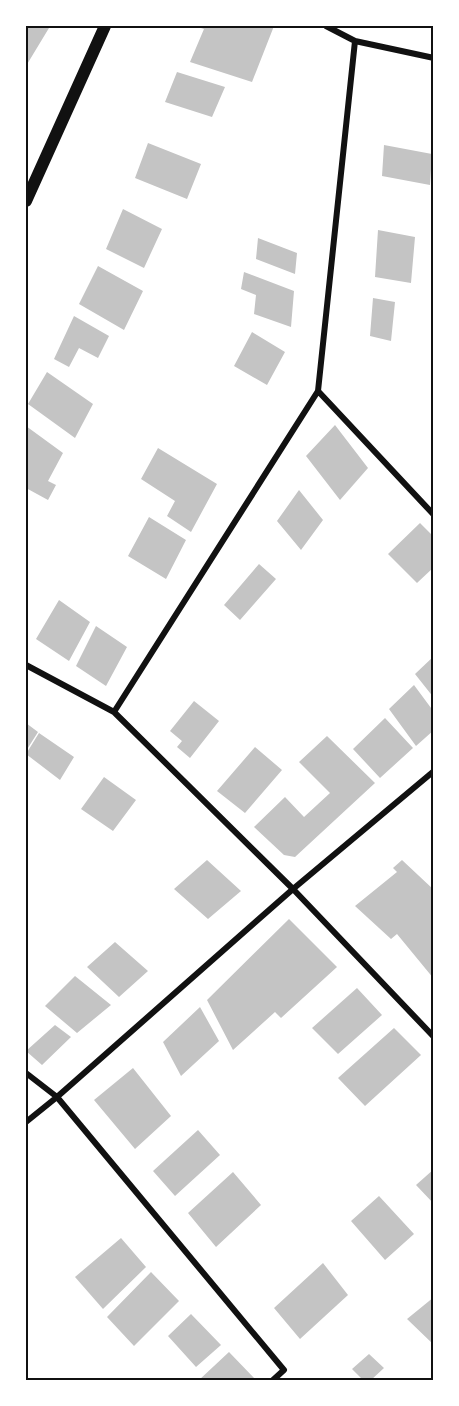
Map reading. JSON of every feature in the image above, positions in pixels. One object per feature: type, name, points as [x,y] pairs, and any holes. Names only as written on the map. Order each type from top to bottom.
[{"type":"main road","points":[[26,201],[105,26]]},
{"type":"street","points":[[326,26],[355,40],[434,58]]},
{"type":"street","points":[[114,712],[318,391],[355,40]]},
{"type":"street","points":[[318,391],[434,515]]},
{"type":"street","points":[[26,665],[114,712],[293,889],[434,1037]]},
{"type":"street","points":[[26,1122],[293,889],[434,771]]},
{"type":"street","points":[[26,1073],[57,1097],[284,1370],[273,1380]]},
{"type":"building","points":[[26,26],[49,28],[26,66]]},
{"type":"building","points":[[195,26],[274,26],[252,82],[190,62],[204,29]]},
{"type":"building","points":[[177,72],[225,87],[212,117],[165,102]]},
{"type":"building","points":[[148,143],[201,164],[187,199],[135,178]]},
{"type":"building","points":[[384,145],[432,154],[430,185],[382,176]]},
{"type":"building","points":[[123,209],[162,229],[144,268],[106,249]]},
{"type":"building","points":[[378,230],[415,237],[411,283],[375,277]]},
{"type":"building","points":[[258,238],[297,253],[295,274],[256,259]]},
{"type":"building","points":[[98,266],[143,291],[124,330],[79,304]]},
{"type":"building","points":[[244,272],[294,291],[291,327],[254,314],[256,295],[241,289]]},
{"type":"building","points":[[373,298],[395,302],[391,341],[370,336]]},
{"type":"building","points":[[74,316],[109,336],[98,358],[79,348],[69,367],[54,359]]},
{"type":"building","points":[[252,332],[285,352],[267,385],[234,366]]},
{"type":"building","points":[[47,372],[93,404],[75,438],[28,404]]},
{"type":"building","points":[[335,425],[368,468],[340,500],[306,456]]},
{"type":"building","points":[[26,426],[63,453],[48,481],[56,485],[48,500],[26,488]]},
{"type":"building","points":[[158,448],[217,484],[191,532],[167,516],[175,501],[141,479]]},
{"type":"building","points":[[299,490],[323,520],[301,550],[277,521]]},
{"type":"building","points":[[149,517],[186,540],[166,579],[128,556]]},
{"type":"building","points":[[420,523],[434,537],[434,567],[417,583],[388,554]]},
{"type":"building","points":[[259,564],[276,579],[240,620],[224,605]]},
{"type":"building","points":[[59,600],[90,622],[69,661],[36,639]]},
{"type":"building","points":[[96,626],[127,647],[106,686],[76,666]]},
{"type":"building","points":[[434,656],[434,698],[415,674]]},
{"type":"building","points":[[414,685],[434,712],[434,730],[416,746],[389,709]]},
{"type":"building","points":[[194,701],[219,721],[190,758],[177,747],[182,741],[170,731]]},
{"type":"building","points":[[385,718],[413,748],[380,778],[353,749]]},
{"type":"building","points":[[26,723],[38,732],[26,751]]},
{"type":"building","points":[[39,733],[74,757],[60,780],[26,754]]},
{"type":"building","points":[[327,736],[375,783],[295,857],[284,855],[254,827],[285,797],[304,817],[330,793],[299,762]]},
{"type":"building","points":[[255,747],[282,770],[245,813],[217,791]]},
{"type":"building","points":[[104,777],[136,800],[113,831],[81,809]]},
{"type":"building","points":[[207,860],[241,891],[208,919],[174,889]]},
{"type":"building","points":[[402,860],[434,890],[434,979],[397,934],[391,939],[355,906],[397,872],[393,868]]},
{"type":"building","points":[[289,919],[337,967],[281,1018],[275,1012],[233,1050],[207,1000]]},
{"type":"building","points":[[115,942],[148,971],[119,997],[87,967]]},
{"type":"building","points":[[75,976],[111,1005],[77,1033],[45,1006]]},
{"type":"building","points":[[357,988],[382,1015],[338,1054],[312,1028]]},
{"type":"building","points":[[200,1007],[219,1041],[181,1076],[163,1042]]},
{"type":"building","points":[[55,1025],[71,1037],[42,1065],[26,1051]]},
{"type":"building","points":[[394,1028],[421,1055],[365,1106],[338,1078]]},
{"type":"building","points":[[133,1068],[171,1116],[135,1149],[94,1100]]},
{"type":"building","points":[[198,1130],[220,1155],[175,1196],[153,1171]]},
{"type":"building","points":[[434,1169],[434,1204],[416,1185]]},
{"type":"building","points":[[233,1172],[261,1205],[216,1247],[188,1213]]},
{"type":"building","points":[[379,1196],[414,1234],[385,1260],[351,1221]]},
{"type":"building","points":[[121,1238],[146,1267],[103,1309],[75,1277]]},
{"type":"building","points":[[323,1263],[348,1295],[300,1339],[274,1308]]},
{"type":"building","points":[[151,1272],[179,1301],[134,1346],[107,1317]]},
{"type":"building","points":[[434,1297],[434,1345],[407,1319]]},
{"type":"building","points":[[191,1314],[221,1345],[196,1367],[168,1336]]},
{"type":"building","points":[[229,1352],[255,1379],[199,1380]]},
{"type":"building","points":[[369,1354],[384,1368],[371,1380],[363,1380],[352,1369]]}]
